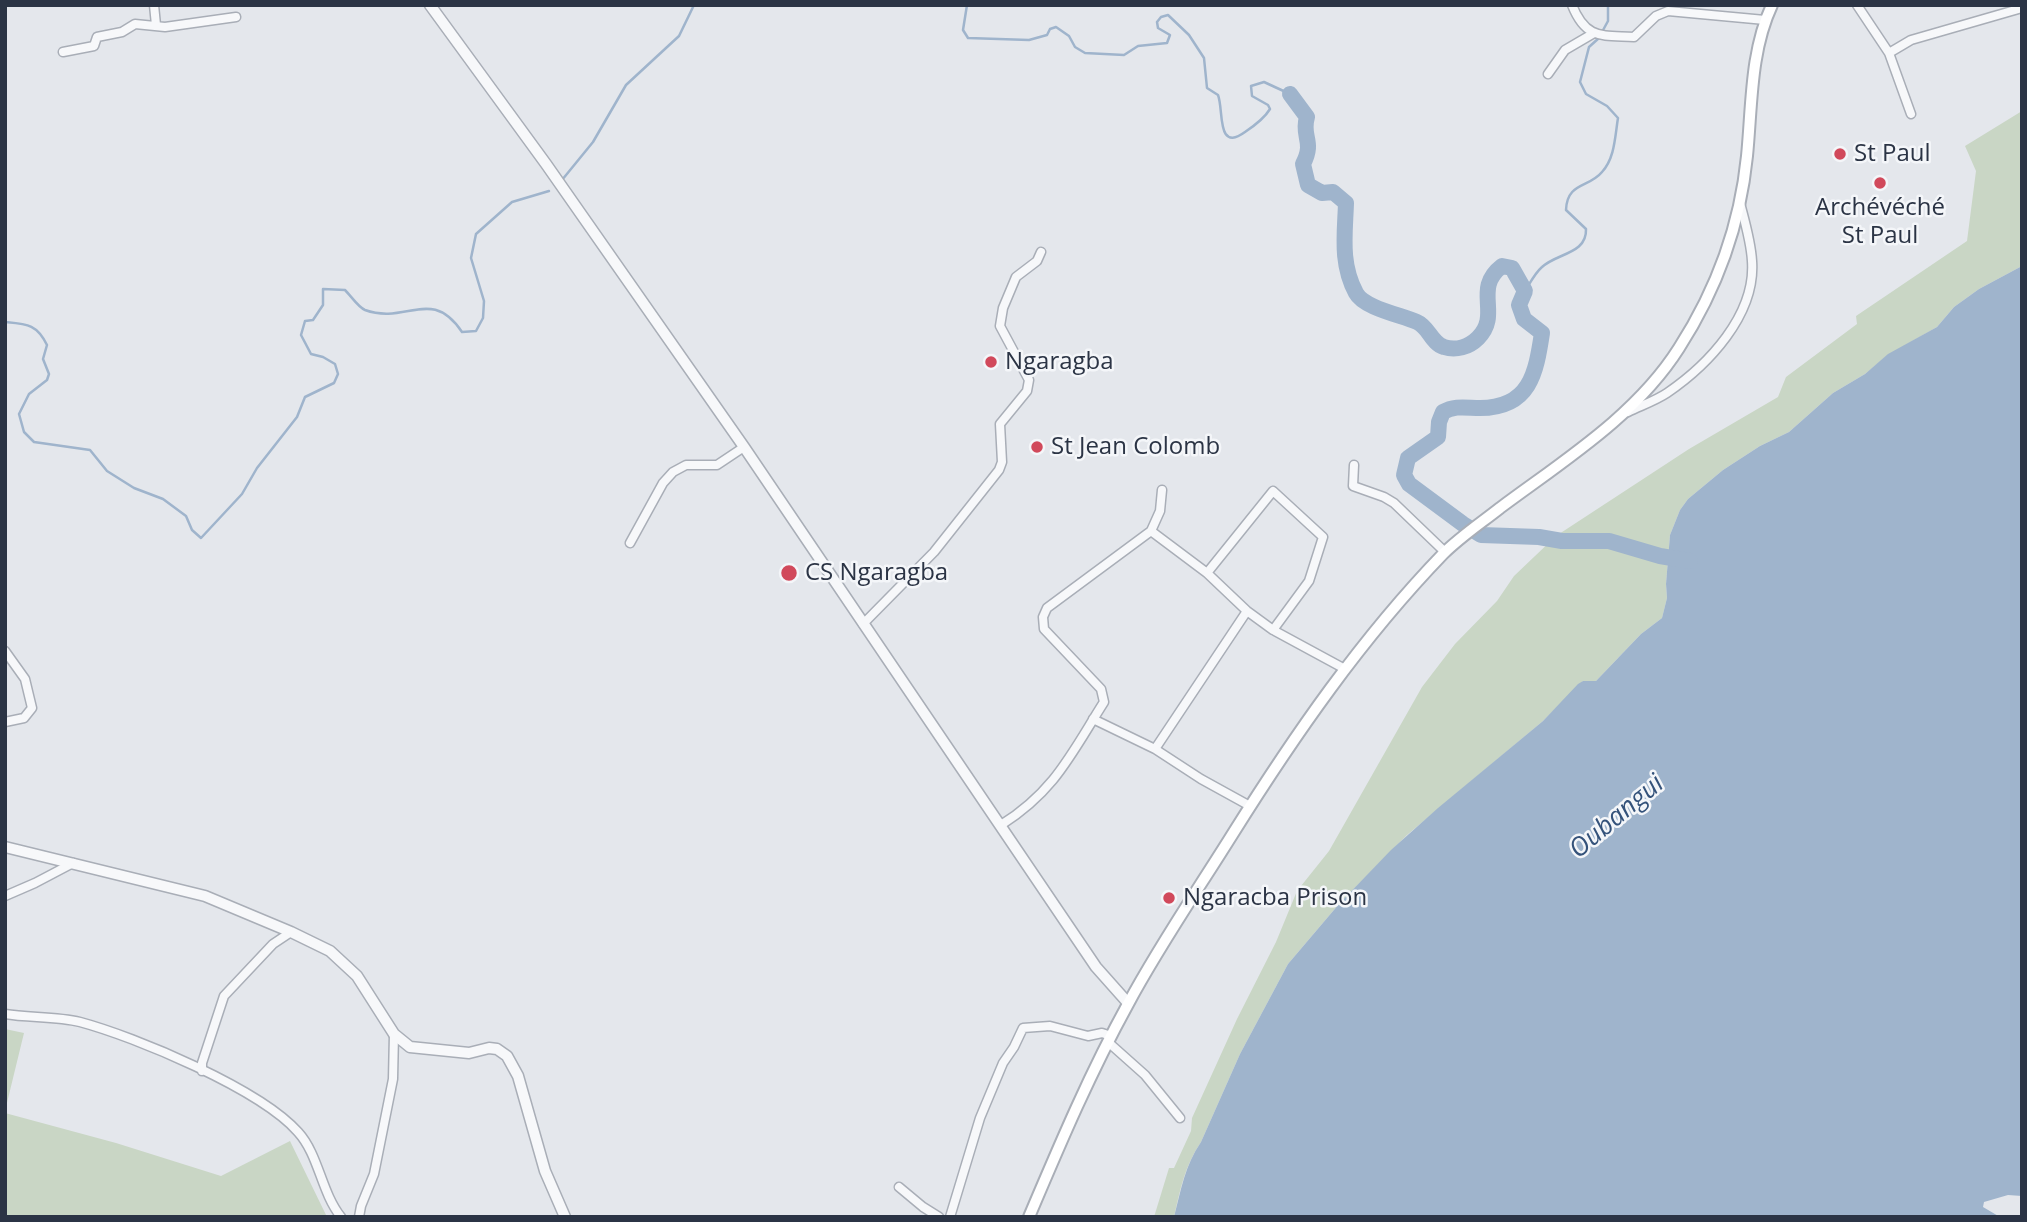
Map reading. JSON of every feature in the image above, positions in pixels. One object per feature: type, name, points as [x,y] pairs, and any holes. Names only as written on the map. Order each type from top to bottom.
[{"type":"main road","points":[[1029,1217],[1079,1099],[1128,1003],[1250,806],[1345,669],[1447,550],[1622,415],[1650,387],[1677,352],[1702,311],[1732,237],[1740,202],[1758,46],[1772,5]]},
{"type":"street","points":[[154,5],[156,25]]},
{"type":"street","points":[[430,5],[546,164],[744,447],[1096,967],[1128,1003]]},
{"type":"street","points":[[1572,5],[1578,20],[1585,28],[1605,37],[1634,37],[1656,16],[1668,11],[1765,20]]},
{"type":"street","points":[[1857,5],[1889,53],[1911,114]]},
{"type":"street","points":[[1889,53],[1911,40],[2022,8]]},
{"type":"street","points":[[63,52],[94,46],[97,37],[122,32],[131,24],[165,27],[236,17]]},
{"type":"street","points":[[1548,74],[1564,50],[1594,33]]},
{"type":"street","points":[[1622,415],[1666,394],[1712,353],[1739,318],[1748,294],[1753,264],[1740,202]]},
{"type":"street","points":[[863,624],[934,552],[999,470],[1002,462],[1000,424],[1027,391],[1029,380],[1000,326],[1003,308],[1016,277],[1037,261],[1041,252]]},
{"type":"street","points":[[630,543],[663,483],[673,472],[686,466],[717,465],[744,447]]},
{"type":"street","points":[[1354,465],[1353,485],[1394,503],[1447,550]]},
{"type":"street","points":[[1001,825],[1027,808],[1062,771],[1104,702],[1101,689],[1044,628],[1043,617],[1047,608],[1151,531],[1160,511],[1161,490]]},
{"type":"street","points":[[1207,573],[1273,491],[1324,537],[1308,581],[1273,630]]},
{"type":"street","points":[[1151,531],[1207,573],[1247,611],[1273,630],[1345,669]]},
{"type":"street","points":[[1155,749],[1247,611]]},
{"type":"street","points":[[5,651],[25,679],[32,708],[24,718],[5,722]]},
{"type":"street","points":[[1093,719],[1155,749],[1250,806]]},
{"type":"street","points":[[5,848],[205,896],[330,951],[357,976],[394,1034],[410,1047],[468,1053],[489,1048],[497,1049],[508,1056],[518,1076],[545,1171],[565,1217]]},
{"type":"street","points":[[5,895],[74,863]]},
{"type":"street","points":[[202,1071],[202,1063],[224,996],[272,944],[291,932]]},
{"type":"street","points":[[5,1014],[78,1022],[139,1042],[202,1071],[265,1105],[299,1132],[331,1203],[341,1217]]},
{"type":"street","points":[[950,1217],[980,1118],[1003,1063],[1023,1028],[1050,1026],[1088,1036],[1102,1034],[1145,1075],[1180,1118]]},
{"type":"street","points":[[359,1217],[374,1174],[393,1079],[394,1034]]},
{"type":"street","points":[[899,1186],[939,1217]]},
{"type":"green space","points":[[2022,111],[2022,266],[1979,289],[1954,307],[1937,327],[1888,355],[1865,374],[1833,393],[1789,432],[1760,446],[1723,470],[1688,499],[1680,510],[1670,535],[1667,598],[1662,618],[1641,634],[1596,681],[1583,681],[1543,721],[1407,835],[1339,904],[1288,964],[1240,1054],[1191,1160],[1174,1217],[1154,1217],[1169,1168],[1174,1168],[1191,1131],[1192,1118],[1276,942],[1297,891],[1329,851],[1422,687],[1455,644],[1497,601],[1514,576],[1556,536],[1689,449],[1778,397],[1786,377],[1857,324],[1856,316],[1967,241],[1976,171],[1965,146]]},
{"type":"green space","points":[[5,1029],[24,1033],[5,1111]]},
{"type":"green space","points":[[5,1113],[116,1143],[221,1176],[290,1141],[327,1217],[5,1217]]},
{"type":"water","name":"Oubangui","points":[[2022,266],[2022,1196],[2008,1195],[1984,1202],[1983,1207],[2000,1217],[1174,1217],[1191,1160],[1240,1054],[1288,964],[1339,904],[1391,850],[1543,721],[1578,684],[1583,681],[1596,681],[1641,634],[1662,618],[1667,598],[1670,535],[1680,510],[1688,499],[1723,470],[1760,446],[1789,432],[1833,393],[1865,374],[1888,354],[1937,327],[1954,307],[1979,289]]},
{"type":"waterway","points":[[562,180],[593,142],[626,85],[679,36],[694,5]]},
{"type":"waterway","points":[[967,5],[963,30],[968,38],[1029,40],[1047,35],[1050,29],[1056,27],[1069,36],[1075,47],[1085,53],[1124,55],[1138,46],[1167,43],[1170,35],[1158,28],[1157,22],[1168,15],[1189,35],[1204,58],[1207,88],[1218,95],[1223,127],[1229,137],[1236,137],[1248,130],[1270,109],[1252,96],[1251,86],[1264,82],[1290,94]]},
{"type":"waterway","points":[[1602,32],[1608,21],[1608,5]]},
{"type":"waterway","points":[[1525,291],[1535,275],[1548,262],[1582,244],[1586,229],[1566,210],[1567,201],[1574,190],[1602,172],[1612,154],[1618,118],[1607,106],[1586,94],[1580,82],[1589,47],[1599,38]]},
{"type":"waterway","points":[[1290,94],[1307,117],[1308,150],[1303,164],[1308,185],[1322,193],[1333,192],[1346,203],[1346,260],[1351,282],[1360,298],[1375,307],[1421,324],[1440,345],[1453,349],[1462,347],[1478,338],[1485,329],[1488,320],[1489,284],[1502,266],[1512,268],[1525,291],[1519,305],[1524,319],[1542,333],[1533,374],[1520,395],[1497,406],[1457,408],[1443,412],[1438,437],[1408,458],[1404,475],[1409,484],[1481,535],[1539,537],[1562,541],[1609,541],[1660,556],[1690,561]]},
{"type":"waterway","points":[[5,322],[30,326],[47,345],[43,359],[49,374],[47,380],[29,394],[19,414],[24,432],[34,442],[90,450],[107,471],[134,488],[163,499],[186,516],[192,530],[201,538],[242,494],[257,468],[297,417],[305,397],[334,383],[338,374],[335,364],[311,354],[301,335],[305,321],[313,320],[323,305],[323,289],[345,290],[362,309],[380,313],[418,309],[440,311],[451,318],[462,332],[476,331],[483,318],[484,301],[471,258],[476,234],[512,202],[549,191]]},
{"type":"place","name":"St Paul","points":[[1840,154]]},
{"type":"place","name":"Archévéché St Paul","points":[[1880,183]]},
{"type":"place","name":"Ngaragba","points":[[991,362]]},
{"type":"place","name":"St Jean Colomb","points":[[1037,447]]},
{"type":"place","name":"CS Ngaragba","points":[[789,573]]},
{"type":"place","name":"Ngaracba Prison","points":[[1169,898]]}]
